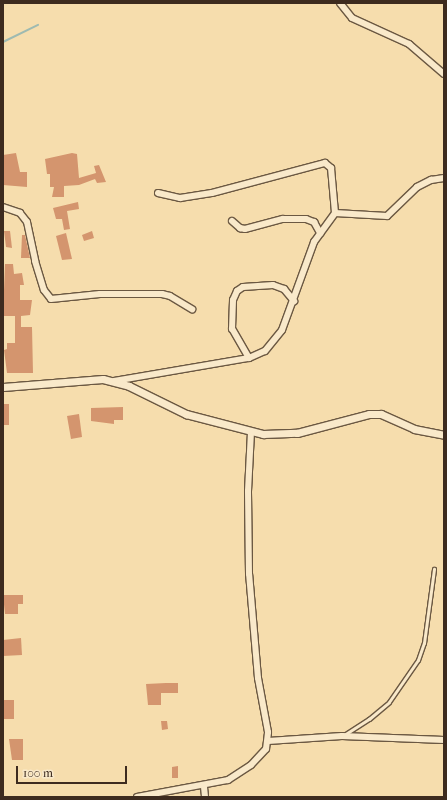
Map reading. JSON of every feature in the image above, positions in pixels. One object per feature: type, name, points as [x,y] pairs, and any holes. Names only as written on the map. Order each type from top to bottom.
[{"type":"street","points":[[340,3],[352,18],[409,44],[444,74]]},
{"type":"street","points":[[3,387],[90,378],[114,381],[249,358],[266,351],[275,341],[294,301],[314,242],[335,213],[331,168],[324,163],[212,193],[180,198],[158,193]]},
{"type":"street","points":[[335,213],[387,216],[417,187],[431,180],[444,177]]},
{"type":"street","points":[[3,207],[20,213],[27,222],[35,261],[44,290],[51,299],[100,294],[162,294],[170,296],[192,309]]},
{"type":"street","points":[[232,221],[240,228],[245,229],[283,220],[306,219],[314,222],[320,233]]},
{"type":"street","points":[[249,358],[232,329],[233,300],[237,291],[243,287],[273,285],[284,289],[294,301]]},
{"type":"street","points":[[114,381],[186,414],[251,432],[276,435],[297,433],[369,414],[381,414],[414,429],[444,435]]},
{"type":"street","points":[[137,797],[204,787],[228,780],[251,765],[266,749],[268,741],[254,643],[249,574],[248,491],[251,432]]},
{"type":"street","points":[[268,741],[342,736],[444,741]]},
{"type":"street","points":[[204,787],[205,797]]},
{"type":"lane","points":[[342,736],[369,720],[389,702],[418,660],[424,643],[434,569]]},
{"type":"building","points":[[16,153],[20,172],[27,172],[27,187],[3,185],[3,155]]},
{"type":"building","points":[[72,153],[77,154],[79,178],[96,173],[94,166],[99,165],[106,182],[97,183],[95,179],[79,185],[64,186],[64,197],[52,197],[54,187],[50,187],[50,174],[47,174],[45,159]]},
{"type":"building","points":[[78,202],[79,209],[67,211],[70,229],[64,230],[62,219],[56,219],[53,208]]},
{"type":"building","points":[[4,231],[10,231],[12,248],[6,247]]},
{"type":"building","points":[[92,231],[94,238],[84,241],[82,235]]},
{"type":"building","points":[[66,233],[72,259],[62,260],[56,236]]},
{"type":"building","points":[[22,235],[25,235],[30,258],[21,258]]},
{"type":"building","points":[[5,264],[13,264],[14,274],[22,273],[24,285],[20,285],[20,300],[32,300],[30,315],[21,316],[21,327],[32,327],[33,373],[7,373],[4,350],[7,349],[7,343],[15,343],[15,316],[3,316]]},
{"type":"building","points":[[3,404],[9,404],[9,425],[3,425]]},
{"type":"building","points":[[123,407],[123,420],[114,420],[114,424],[91,421],[91,408]]},
{"type":"building","points":[[79,414],[82,437],[71,439],[67,416]]},
{"type":"building","points":[[3,595],[23,595],[23,604],[18,604],[18,614],[5,614]]},
{"type":"building","points":[[21,638],[22,655],[3,656],[3,640]]},
{"type":"building","points":[[178,683],[178,693],[161,693],[161,705],[148,705],[146,684]]},
{"type":"building","points":[[3,700],[14,700],[14,719],[3,719]]},
{"type":"building","points":[[161,721],[167,721],[168,729],[162,730]]},
{"type":"building","points":[[9,739],[23,739],[23,760],[12,760]]},
{"type":"building","points":[[178,766],[178,778],[172,778],[172,767]]},
{"type":"waterway","points":[[3,42],[38,25]]}]
